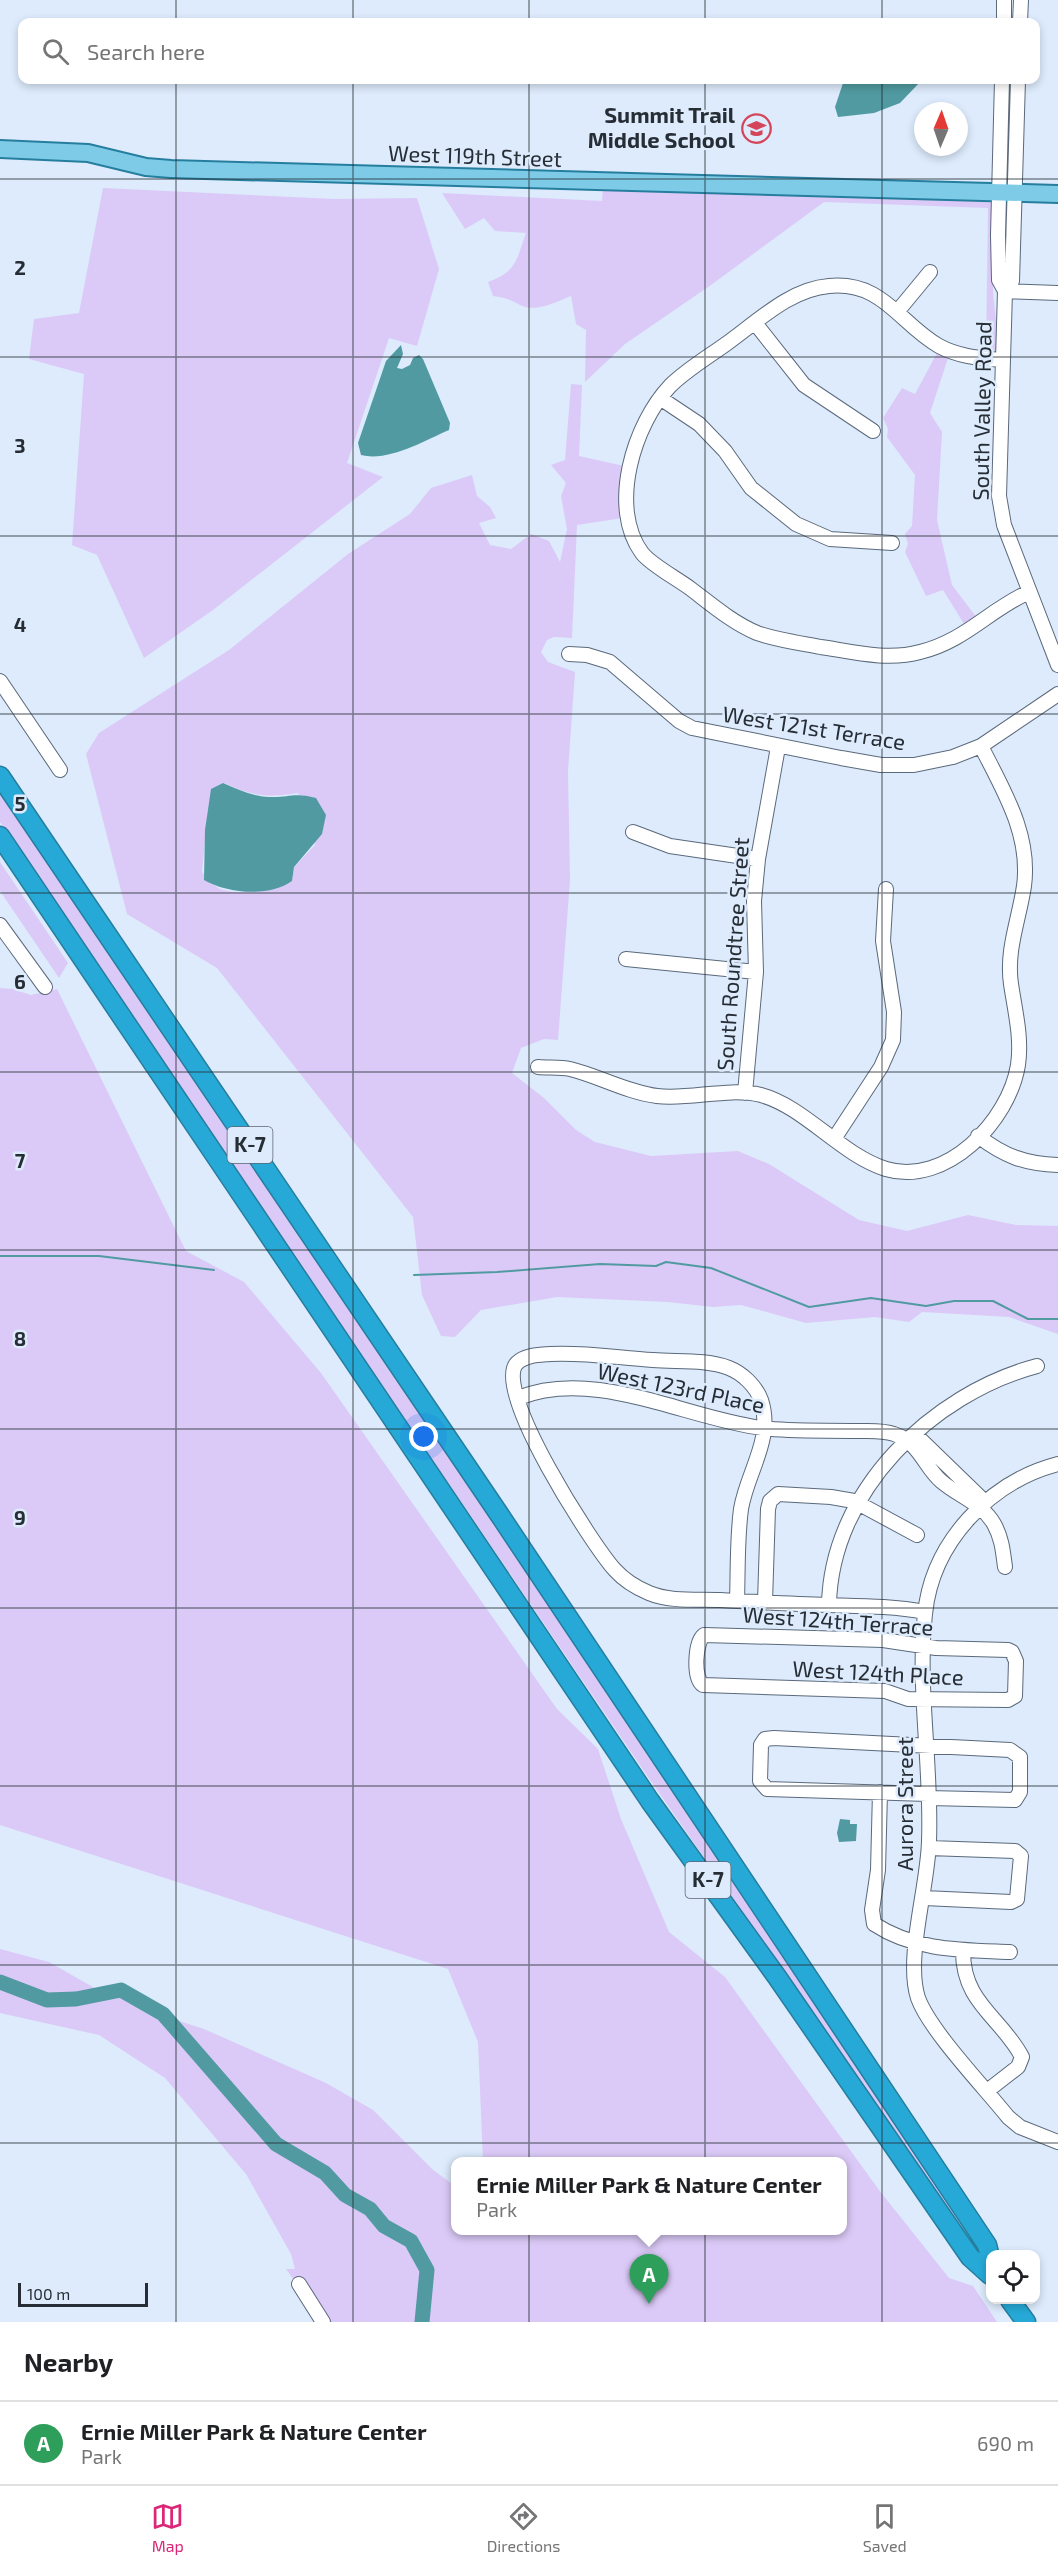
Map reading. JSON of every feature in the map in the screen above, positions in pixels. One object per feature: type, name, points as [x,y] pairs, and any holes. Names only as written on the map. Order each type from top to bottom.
[{"type":"highway","name":"K-7","points":[[0,777],[499,1514],[988,2250]]},
{"type":"highway","name":"K-7","points":[[0,836],[650,1801],[751,1940],[970,2257],[986,2271]]},
{"type":"highway","points":[[1013,2304],[1026,2322]]},
{"type":"main road","name":"West 119th Street","points":[[0,149],[88,153],[146,167],[171,170],[1058,194]]},
{"type":"street","points":[[1004,0],[1004,18]]},
{"type":"street","points":[[1020,18],[1021,0]]},
{"type":"street","points":[[1002,84],[1007,193]]},
{"type":"street","points":[[1007,193],[1018,84]]},
{"type":"street","name":"South Valley Road","points":[[1007,193],[1012,281],[1005,291],[1001,512],[1058,665]]},
{"type":"street","points":[[897,312],[930,272]]},
{"type":"street","points":[[1002,360],[967,356],[948,351],[865,289],[828,286],[810,289],[793,297],[716,352],[672,385],[660,398],[645,423],[633,451],[627,482],[631,528],[643,554],[727,616],[756,632],[871,655],[910,654],[948,644],[968,633],[1004,605],[1029,592]]},
{"type":"street","points":[[1005,291],[1058,293]]},
{"type":"street","points":[[755,324],[804,385],[873,430]]},
{"type":"street","points":[[660,398],[699,424],[725,451],[751,488],[796,524],[830,539],[892,543]]},
{"type":"street","name":"West 121st Terrace","points":[[569,654],[587,655],[610,662],[679,721],[692,728],[778,747],[897,765],[928,763],[953,758],[981,746],[1058,694]]},
{"type":"street","points":[[0,681],[60,770]]},
{"type":"street","points":[[538,1067],[568,1069],[657,1096],[745,1093],[759,1095],[776,1101],[884,1168],[913,1171],[947,1162],[978,1136],[1005,1102],[1018,1065],[1019,1040],[1010,959],[1025,875],[1024,853],[1017,821],[981,746]]},
{"type":"street","name":"South Roundtree Street","points":[[745,1093],[756,972],[754,901],[758,859],[778,747]]},
{"type":"street","points":[[633,832],[670,846],[758,859]]},
{"type":"street","points":[[834,1139],[881,1067],[893,1040],[894,1012],[883,941],[886,889]]},
{"type":"street","points":[[0,925],[45,987]]},
{"type":"street","points":[[626,959],[756,972]]},
{"type":"street","points":[[978,1136],[996,1150],[1018,1161],[1058,1165]]},
{"type":"street","points":[[737,1601],[741,1512],[746,1489],[761,1450],[764,1428],[764,1413],[758,1393],[737,1371],[716,1364],[565,1354],[533,1356],[518,1362],[514,1367],[512,1381],[529,1432],[544,1464],[615,1570],[651,1594],[670,1598],[737,1601],[765,1602],[894,1608],[925,1612]]},
{"type":"street","points":[[829,1605],[830,1586],[837,1556],[859,1504],[883,1467],[906,1440],[952,1403],[1006,1376],[1037,1366]]},
{"type":"street","name":"West 123rd Place","points":[[518,1398],[536,1391],[558,1388],[594,1389],[764,1428],[882,1432],[906,1440],[921,1440],[982,1505]]},
{"type":"street","name":"West 123rd Place","points":[[906,1440],[925,1458],[939,1479],[957,1494]]},
{"type":"street","name":"Aurora Street","points":[[1058,1464],[1024,1477],[982,1505],[967,1520],[943,1555],[925,1612],[929,1848],[924,1898],[916,1941],[914,1981],[919,2000],[938,2031],[987,2091],[1020,2127],[1058,2142]]},
{"type":"street","points":[[765,1602],[768,1509],[773,1496],[778,1494],[831,1497],[859,1504],[917,1535]]},
{"type":"street","points":[[957,1494],[982,1505],[999,1535],[1005,1568]]},
{"type":"street","points":[[957,1494],[966,1506],[967,1520]]},
{"type":"street","name":"West 124th Terrace","points":[[699,1681],[698,1642],[704,1635],[883,1640],[924,1646],[1008,1650],[1015,1657]]},
{"type":"street","name":"West 124th Place","points":[[699,1681],[708,1685],[885,1691],[908,1699],[1011,1700],[1016,1696],[1015,1657]]},
{"type":"street","points":[[768,1738],[903,1743],[927,1747],[1014,1750],[1020,1759],[1020,1792],[1012,1800],[763,1787],[759,1776],[761,1744],[768,1738]]},
{"type":"street","points":[[880,1792],[878,1870],[872,1917],[874,1924],[895,1937],[916,1941],[941,1950],[1010,1952]]},
{"type":"street","points":[[924,1898],[1016,1900],[1020,1892],[1021,1856],[1015,1851],[929,1848]]},
{"type":"street","points":[[963,1950],[964,1969],[978,2000],[1023,2057],[1018,2067],[987,2091]]},
{"type":"street","points":[[299,2284],[323,2322]]},
{"type":"shaded area","points":[[843,84],[918,84],[900,103],[874,113],[838,117],[835,107]]},
{"type":"shaded area","points":[[103,188],[334,199],[417,198],[439,269],[417,346],[389,338],[347,463],[383,477],[213,610],[144,658],[97,555],[72,545],[84,374],[29,359],[34,319],[79,313]]},
{"type":"shaded area","points":[[603,188],[991,201],[994,206],[993,293],[998,339],[996,350],[986,355],[988,208],[824,202],[711,285],[625,344],[585,382],[586,330],[576,324],[571,296],[546,306],[533,308],[493,296],[488,282],[505,274],[514,264],[526,233],[495,231],[484,218],[465,229],[442,193],[602,201]]},
{"type":"shaded area","points":[[401,345],[403,354],[397,368],[402,369],[410,365],[413,358],[419,355],[423,359],[450,423],[449,430],[394,453],[383,456],[361,455],[358,443],[386,361]]},
{"type":"shaded area","points":[[937,353],[948,358],[930,413],[942,432],[937,520],[952,585],[977,618],[966,627],[943,590],[926,596],[905,552],[908,544],[905,534],[912,526],[915,475],[887,437],[888,429],[883,418],[902,388],[915,394]]},
{"type":"shaded area","points":[[571,384],[582,385],[579,456],[624,466],[623,518],[577,525],[572,638],[554,637],[547,640],[541,652],[548,662],[575,672],[568,771],[570,880],[558,1040],[544,1039],[521,1048],[512,1073],[544,1098],[576,1130],[595,1142],[651,1156],[738,1151],[769,1164],[859,1220],[907,1231],[968,1215],[1016,1225],[1058,1226],[1058,1334],[1009,1317],[922,1312],[909,1322],[875,1317],[806,1323],[741,1305],[713,1307],[668,1302],[557,1297],[481,1310],[455,1337],[441,1336],[422,1295],[413,1217],[217,968],[127,914],[86,754],[99,733],[229,650],[348,554],[410,514],[431,488],[472,475],[477,496],[490,507],[496,518],[479,523],[490,545],[511,549],[531,534],[549,541],[560,562],[567,529],[561,496],[566,483],[551,465],[565,460]],"holes":[[[224,783],[260,795],[298,793],[315,845],[294,867],[292,881],[285,885],[257,892],[228,891],[218,888],[202,872],[208,809]]]},
{"type":"shaded area","points":[[223,783],[263,796],[302,795],[316,798],[326,815],[322,834],[294,867],[292,881],[272,890],[248,892],[224,888],[204,880],[205,830],[211,789]]},
{"type":"shaded area","points":[[0,792],[663,1771],[976,2247],[648,1777],[0,822]]},
{"type":"shaded area","points":[[0,862],[68,963],[59,978],[0,891]]},
{"type":"shaded area","points":[[0,988],[13,989],[31,995],[57,989],[186,1251],[244,1282],[321,1373],[557,1709],[598,1749],[621,1819],[669,1932],[725,1977],[879,2190],[949,2278],[973,2286],[997,2322],[323,2322],[286,2269],[295,2269],[291,2254],[246,2174],[165,2078],[99,2035],[0,2013],[0,1949],[49,1962],[98,1990],[123,1996],[164,2016],[204,2029],[326,2083],[373,2110],[432,2169],[451,2183],[451,2235],[847,2235],[847,2157],[483,2157],[478,2042],[448,1969],[0,1825]]},
{"type":"shaded area","points":[[840,1819],[850,1820],[850,1824],[857,1824],[856,1841],[839,1842],[837,1833]]},
{"type":"waterway","points":[[0,1256],[99,1256],[214,1270]]},
{"type":"waterway","points":[[414,1275],[497,1272],[600,1264],[656,1266],[666,1262],[711,1268],[809,1307],[871,1298],[926,1306],[954,1301],[993,1301],[1028,1319],[1058,1319]]},
{"type":"waterway","points":[[0,1982],[47,2000],[76,1999],[121,1990],[163,2014],[276,2144],[325,2173],[345,2195],[370,2209],[384,2226],[411,2241],[427,2270],[422,2322]]},
{"type":"place","name":"Summit Trail Middle School","points":[[756,128]]},
{"type":"place","name":"Ernie Miller Park & Nature Center","points":[[649,2304]]}]
